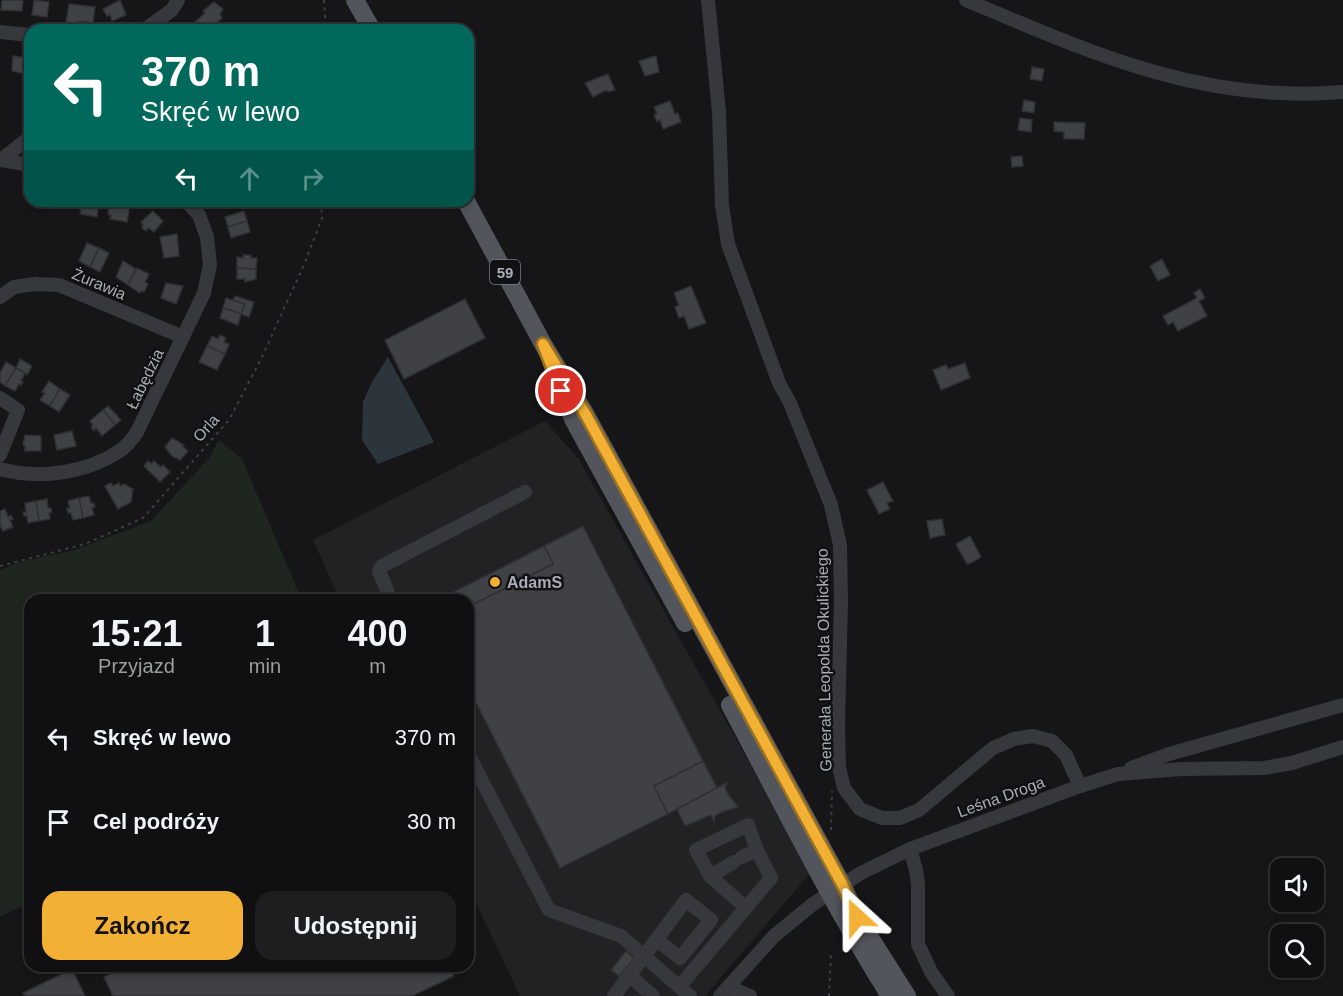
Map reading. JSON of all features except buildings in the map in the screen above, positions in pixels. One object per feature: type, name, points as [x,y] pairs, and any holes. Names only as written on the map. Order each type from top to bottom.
[{"type":"main road","points":[[356,0],[369,24]]},
{"type":"main road","name":"59","points":[[469,207],[543,344],[574,421],[737,718],[836,888],[890,996]]},
{"type":"main road","name":"59","points":[[836,888],[907,996]]},
{"type":"street","points":[[152,24],[172,10],[178,0]]},
{"type":"street","name":"Generała Leopolda Okulickiego","points":[[708,0],[719,112],[722,205],[728,244],[779,383],[790,403],[831,505],[840,545],[838,736],[839,767],[844,788],[860,809],[882,818],[900,818],[919,810],[993,748],[1014,739],[1033,736],[1052,741],[1065,755],[1080,786]]},
{"type":"street","points":[[966,0],[1104,57],[1187,82],[1274,93],[1343,92]]},
{"type":"street","points":[[0,32],[24,34]]},
{"type":"street","points":[[0,160],[24,142]]},
{"type":"street","points":[[0,160],[24,164]]},
{"type":"street","name":"Łabędzia","points":[[2,474],[71,471],[98,462],[123,449],[138,432],[204,292],[210,266],[207,237],[199,215],[192,207]]},
{"type":"street","name":"Żurawia","points":[[0,297],[14,287],[35,284],[59,285],[183,337]]},
{"type":"street","points":[[0,398],[18,410],[0,455]]},
{"type":"street","points":[[389,594],[379,571],[382,566],[525,492]]},
{"type":"street","points":[[1118,774],[1168,754],[1343,705]]},
{"type":"street","name":"Leśna Droga","points":[[724,991],[774,936],[836,888],[909,849],[1118,774],[1211,768],[1264,768],[1292,763],[1343,747]]},
{"type":"street","points":[[474,766],[549,910],[621,936],[684,992],[745,907],[771,878],[748,825],[696,850],[710,876],[745,907]]},
{"type":"street","points":[[909,849],[918,884],[918,944],[931,972],[948,996]]},
{"type":"street","points":[[710,876],[757,850]]},
{"type":"street","points":[[614,996],[656,939]]},
{"type":"street","points":[[629,975],[653,996]]},
{"type":"street","points":[[724,991],[750,996]]},
{"type":"path","points":[[324,0],[326,24]]},
{"type":"path","name":"Orla","points":[[0,566],[85,544],[143,518],[229,420],[261,359],[304,265],[322,218],[321,207]]},
{"type":"path","points":[[829,996],[831,954]]},
{"type":"shaded area","points":[[388,357],[434,442],[378,464],[362,440],[363,402],[372,382]]},
{"type":"shaded area","points":[[545,421],[578,458],[811,872],[705,996],[520,996],[474,899],[474,594],[337,594],[313,540]]},
{"type":"shaded area","points":[[219,440],[242,459],[299,594],[24,594],[24,905],[0,917],[0,570],[16,563],[74,550],[151,521],[210,457]]},
{"type":"place","name":"AdamS","points":[[495,582]]},
{"type":"route","points":[[561,391],[543,344],[586,415],[842,884],[857,917]]}]
